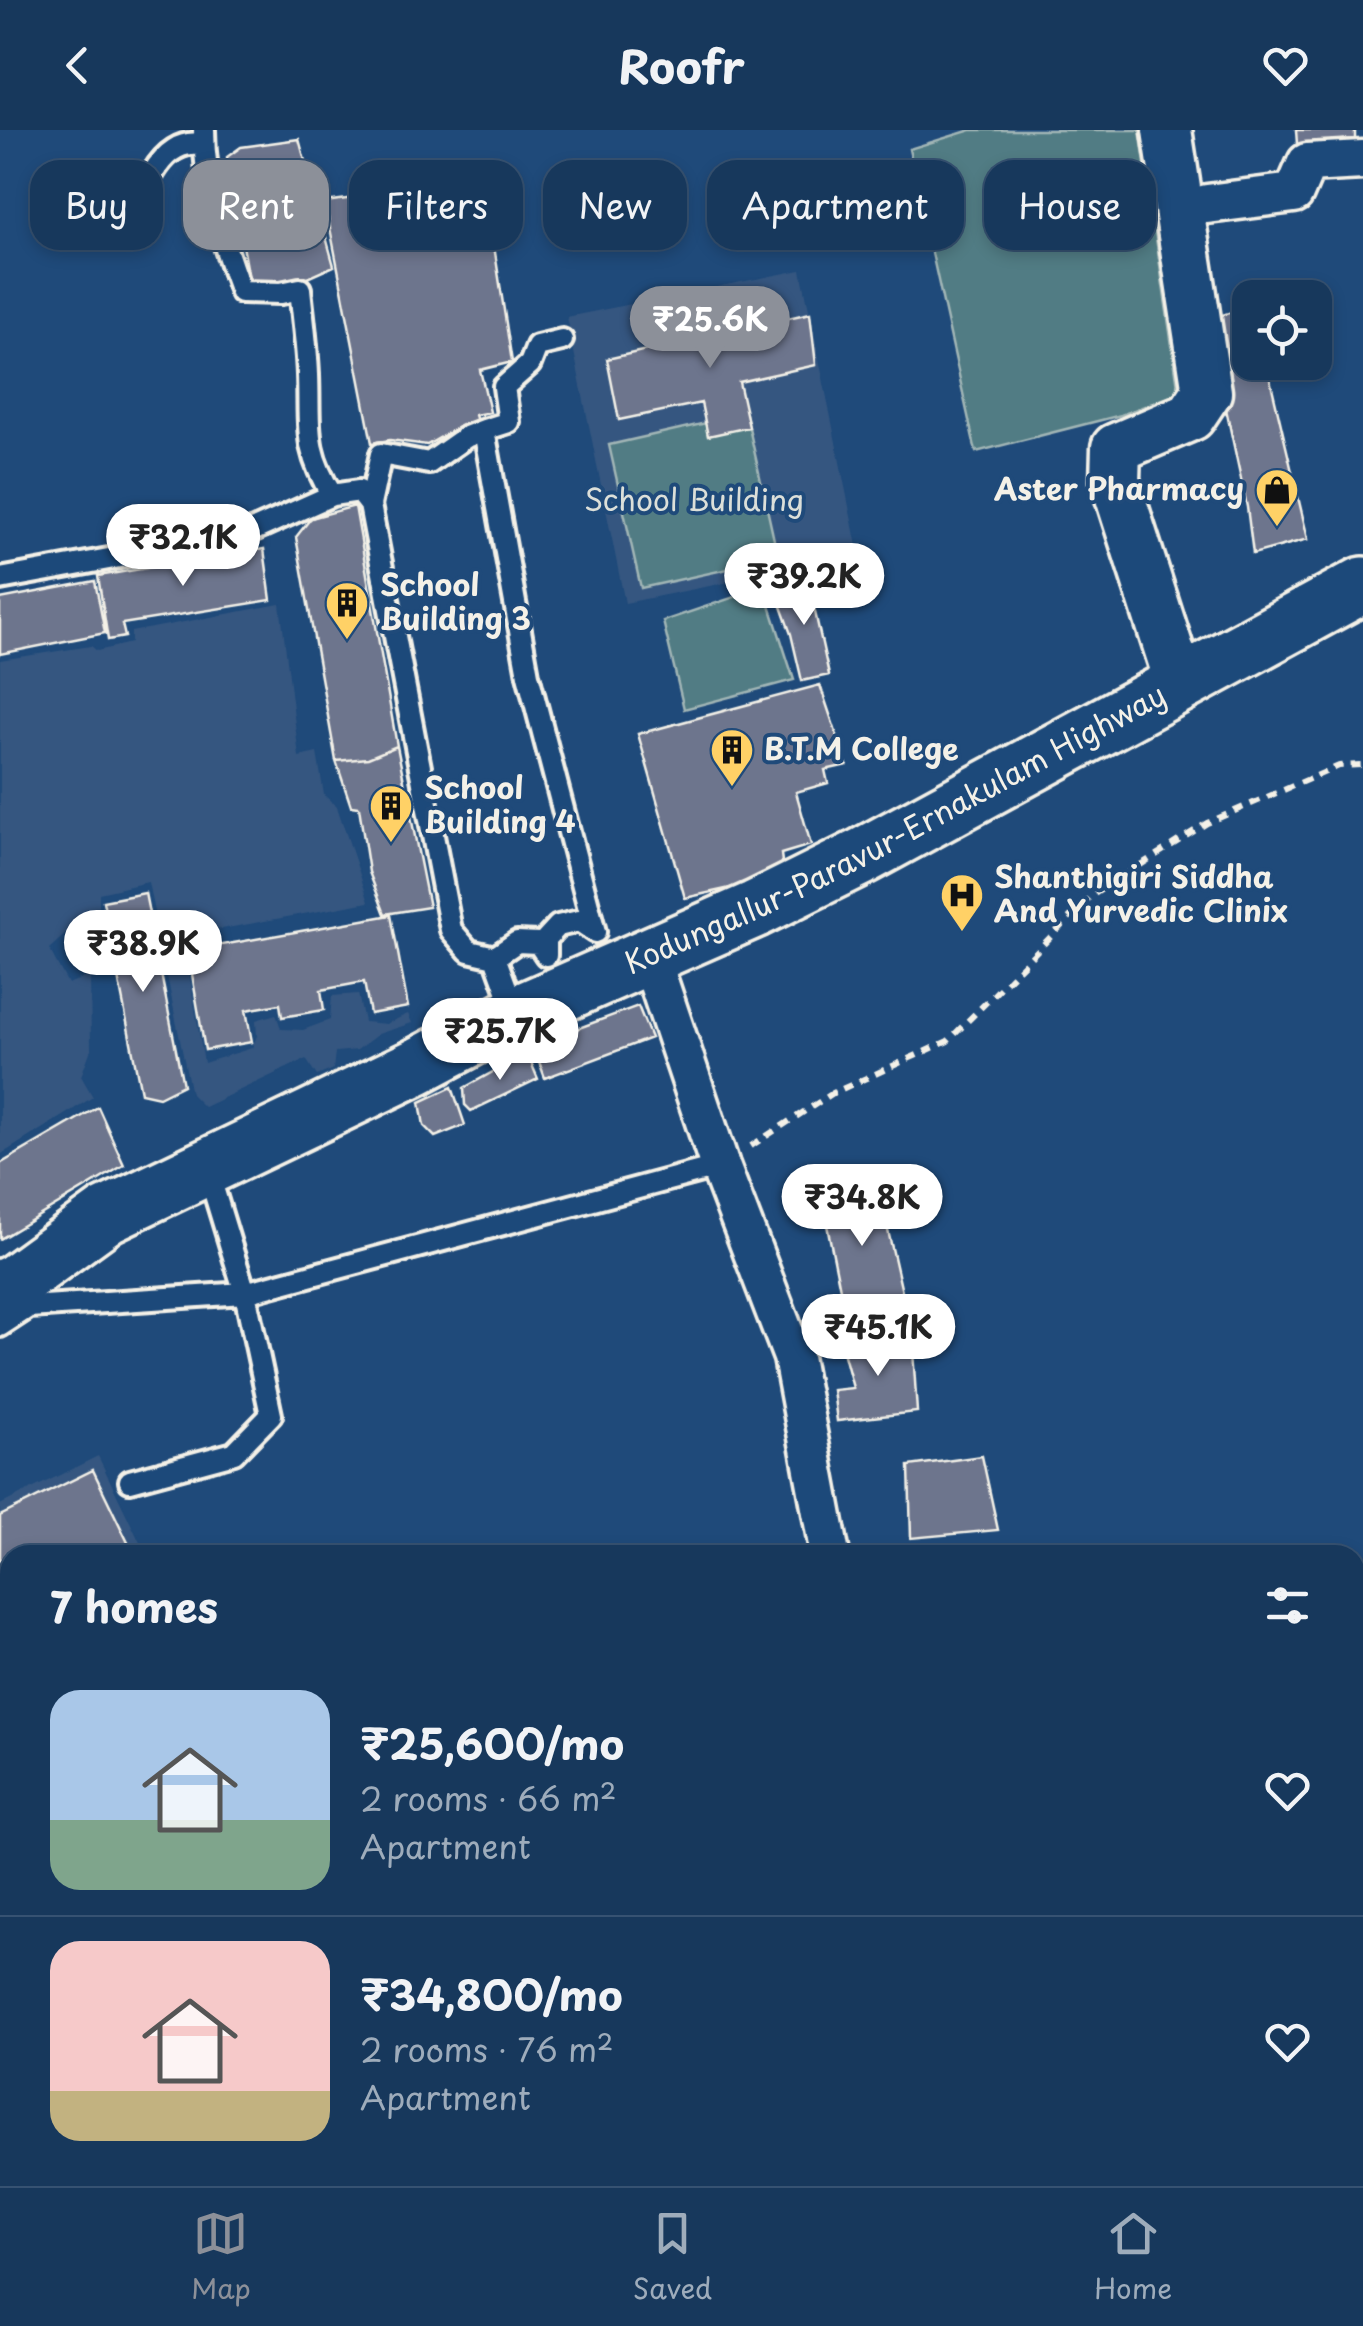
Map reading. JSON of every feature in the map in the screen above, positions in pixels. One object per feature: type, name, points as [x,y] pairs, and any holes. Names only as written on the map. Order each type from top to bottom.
[{"type":"highway","name":"Kodungallur-Paravur-Ernakulam Highway","points":[[11,1301],[106,1215],[416,1067],[580,970],[756,909],[862,856],[1363,585]]},
{"type":"street","points":[[1167,130],[1207,392],[1191,416],[1116,448],[1115,482],[1180,684]]},
{"type":"street","points":[[1206,204],[1294,193],[1307,163],[1363,160]]},
{"type":"street","points":[[580,970],[720,1166],[792,1357],[828,1545]]},
{"type":"lane","points":[[163,161],[171,150],[204,137],[225,249],[241,292],[281,293],[300,289],[308,373],[308,431],[314,465],[332,495]]},
{"type":"lane","points":[[562,340],[536,346],[530,364],[504,387],[509,422],[466,437],[430,463],[381,454],[370,505],[450,930],[469,951],[580,970]]},
{"type":"lane","points":[[484,430],[580,970]]},
{"type":"lane","points":[[0,579],[136,554],[223,544],[332,495],[358,491],[370,505]]},
{"type":"lane","points":[[495,957],[517,942],[538,943],[580,970]]},
{"type":"lane","points":[[130,1481],[234,1454],[271,1415],[245,1293],[206,1166]]},
{"type":"lane","points":[[11,1301],[245,1293],[720,1166]]},
{"type":"path","points":[[720,1166],[833,1093],[948,1041],[1091,896],[1206,822],[1338,766],[1363,765]]},
{"type":"shaded area","points":[[801,270],[859,556],[625,603],[567,317]]},
{"type":"shaded area","points":[[280,604],[299,757],[317,753],[324,795],[337,807],[369,902],[183,936],[204,1063],[252,1048],[257,1036],[256,1020],[276,1014],[281,1029],[303,1030],[330,1020],[332,996],[358,994],[364,1022],[386,1024],[408,1014],[412,1023],[378,1034],[357,1050],[335,1052],[333,1069],[317,1076],[306,1059],[204,1107],[191,1094],[148,882],[99,893],[99,925],[70,930],[49,949],[68,984],[90,975],[91,1049],[81,1076],[93,1097],[0,1155],[0,660],[91,646],[97,651],[131,643],[131,632]]},
{"type":"shaded area","points":[[98,1456],[141,1545],[0,1545],[0,1505]]},
{"type":"green space","points":[[971,130],[1140,130],[1144,160],[984,160],[984,250],[1156,250],[1156,238],[1179,393],[1121,415],[976,452],[931,250],[964,250],[964,160],[911,160],[909,149]]},
{"type":"green space","name":"School Building","points":[[746,414],[778,558],[641,588],[609,445]]},
{"type":"green space","points":[[764,587],[794,680],[684,709],[663,621]]},
{"type":"building","points":[[1296,130],[1355,130],[1355,139],[1297,144]]},
{"type":"building","points":[[299,139],[305,160],[228,160],[241,147]]},
{"type":"building","points":[[349,199],[349,250],[495,250],[512,362],[480,370],[490,412],[475,415],[478,424],[455,429],[427,445],[390,440],[372,443],[329,223],[329,201]]},
{"type":"building","points":[[329,248],[334,266],[296,283],[250,284],[244,250]]},
{"type":"building","points":[[1232,312],[1232,380],[1270,380],[1308,539],[1253,554],[1247,507],[1207,320]]},
{"type":"building","points":[[810,313],[816,365],[739,382],[749,427],[708,436],[701,403],[619,420],[607,359]]},
{"type":"building","name":"School Building 3","points":[[355,506],[397,746],[368,758],[336,761],[296,537],[311,518]]},
{"type":"building","points":[[264,549],[271,600],[122,624],[125,637],[108,640],[98,576]]},
{"type":"building","points":[[807,576],[829,675],[802,681],[775,590]]},
{"type":"building","points":[[95,581],[105,633],[0,654],[0,599]]},
{"type":"building","name":"B.T.M College","points":[[820,685],[847,765],[825,770],[828,783],[796,792],[811,845],[781,854],[783,870],[735,887],[685,898],[638,734]]},
{"type":"building","name":"School Building 4","points":[[397,746],[429,907],[385,914],[369,872],[359,807],[351,806],[336,761],[368,758]]},
{"type":"building","points":[[145,893],[183,1085],[159,1097],[141,1093],[103,901]]},
{"type":"building","points":[[391,915],[408,1007],[370,1014],[364,982],[321,990],[324,1010],[282,1017],[280,1004],[246,1010],[252,1042],[205,1050],[188,951]]},
{"type":"building","points":[[638,1006],[651,1038],[545,1078],[533,1045]]},
{"type":"building","points":[[527,1053],[538,1079],[471,1111],[465,1105],[464,1088]]},
{"type":"building","points":[[452,1087],[465,1125],[435,1137],[424,1126],[420,1102]]},
{"type":"building","points":[[98,1107],[124,1165],[0,1239],[0,1164]]},
{"type":"building","points":[[879,1191],[902,1292],[843,1304],[824,1210]]},
{"type":"building","points":[[912,1335],[917,1412],[837,1421],[833,1390],[853,1388],[841,1344]]},
{"type":"building","points":[[982,1456],[998,1530],[911,1538],[909,1466]]},
{"type":"building","points":[[93,1470],[129,1545],[0,1545],[0,1516]]},
{"type":"place","name":"Aster Pharmacy","points":[[1277,528]]},
{"type":"place","name":"School Building 3","points":[[347,641]]},
{"type":"place","name":"B.T.M College","points":[[732,788]]},
{"type":"place","name":"School Building 4","points":[[391,844]]},
{"type":"place","name":"Shanthigiri Siddha And Yurvedic Clinix","points":[[962,933]]}]
